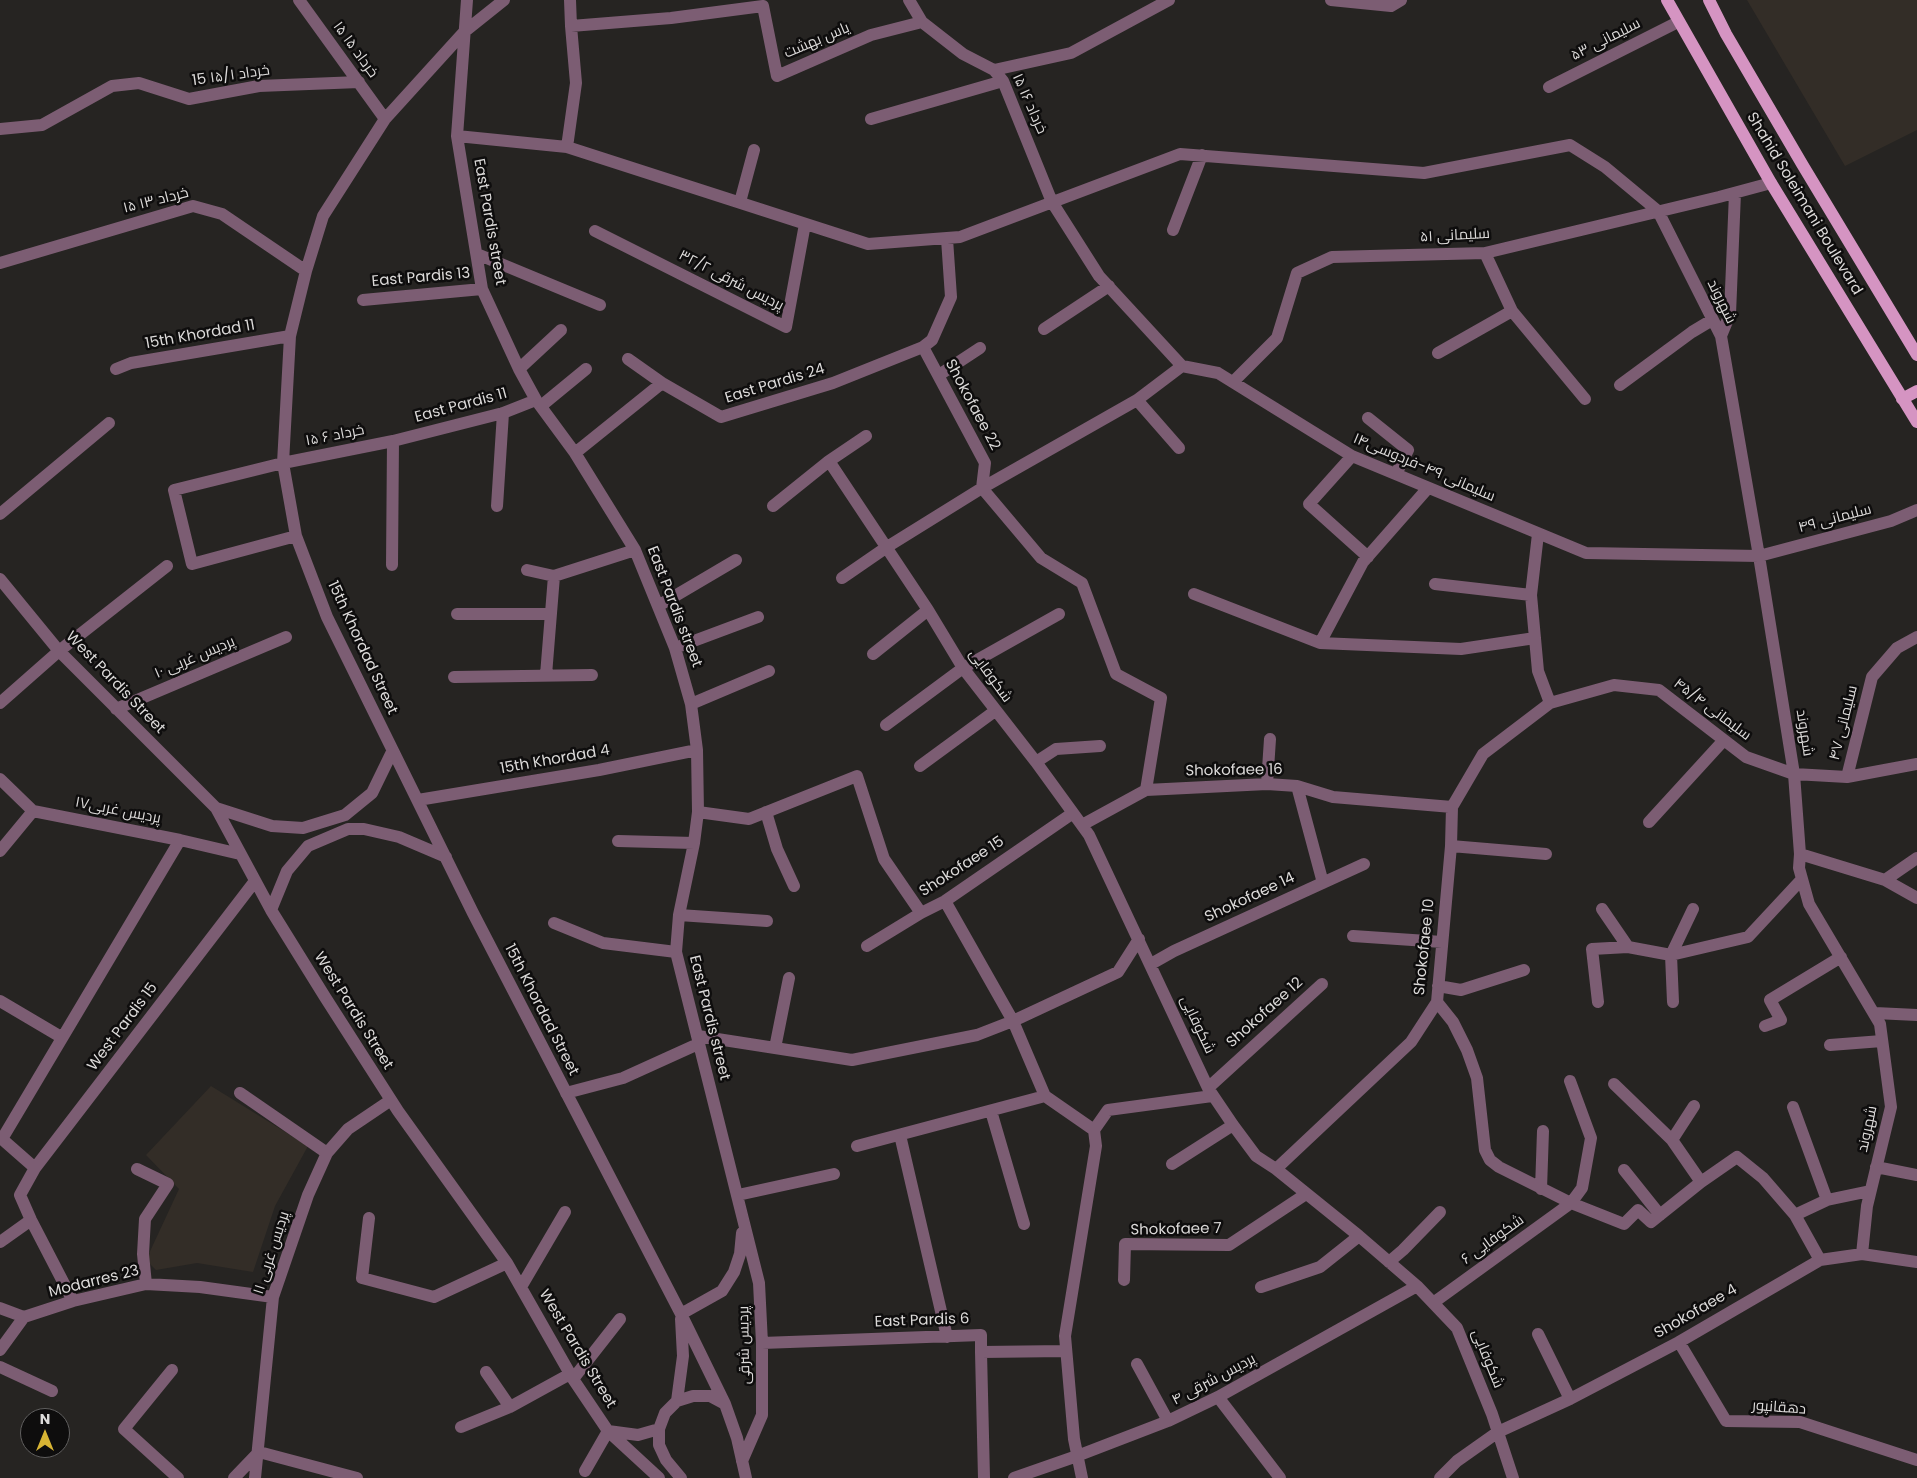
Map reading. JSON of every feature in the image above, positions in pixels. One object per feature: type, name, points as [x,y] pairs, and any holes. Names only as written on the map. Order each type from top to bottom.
[{"type":"main road","name":"Shahid Soleimani Boulevard","points":[[1667,0],[1771,183],[1917,422]]},
{"type":"main road","name":"Shahid Soleimani Boulevard","points":[[1709,0],[1726,34],[1802,164],[1917,355]]},
{"type":"main road","points":[[1902,399],[1917,391]]},
{"type":"street","name":"۱۵ خرداد ۱۵","points":[[299,0],[385,119]]},
{"type":"street","name":"East Pardis street","points":[[467,0],[457,136],[482,289],[519,369],[538,402],[575,453],[635,550],[676,648],[692,704],[697,750],[698,812],[694,844],[679,915],[676,952],[738,1195],[743,1226]]},
{"type":"street","name":"15th Khordad Street","points":[[504,0],[464,32],[385,119],[323,216],[306,271],[290,336],[283,463],[296,536],[327,617],[473,913],[681,1314],[725,1404],[738,1438],[746,1478]]},
{"type":"street","points":[[567,147],[576,83],[570,0]]},
{"type":"street","name":"۱۵ خرداد ۱۶","points":[[909,0],[922,22],[963,54],[994,70],[1002,81],[1052,202]]},
{"type":"street","points":[[994,70],[1071,53],[1169,0]]},
{"type":"street","points":[[1331,0],[1391,6],[1402,0]]},
{"type":"street","name":"یاس بهشت","points":[[571,26],[671,18],[763,6],[777,76],[871,35],[922,22]]},
{"type":"street","name":"سلیمانی ۵۳","points":[[1549,88],[1678,22]]},
{"type":"street","points":[[871,119],[1002,81]]},
{"type":"street","name":"15 خرداد ۱۵/۱","points":[[0,129],[42,125],[112,86],[139,83],[189,99],[259,86],[359,82]]},
{"type":"street","points":[[457,136],[567,147],[868,244],[960,237],[1180,154],[1424,173],[1570,145],[1605,167],[1658,211]]},
{"type":"street","points":[[740,202],[754,150]]},
{"type":"street","points":[[1173,230],[1202,155]]},
{"type":"street","name":"سلیمانی ۵۱","points":[[1233,382],[1277,338],[1297,273],[1332,257],[1485,253],[1771,183]]},
{"type":"street","points":[[1721,336],[1730,314],[1735,193]]},
{"type":"street","points":[[842,578],[887,547],[982,488],[1137,400],[1182,366],[1099,276],[1052,202]]},
{"type":"street","name":"۱۵ خرداد ۱۳","points":[[0,263],[193,206],[222,214],[306,271]]},
{"type":"street","name":"شهروند","points":[[1658,211],[1721,336],[1794,774],[1800,854],[1799,868],[1802,879],[1809,904],[1880,1024],[1891,1107],[1870,1191],[1862,1254]]},
{"type":"street","name":"پردیس شرقی ۳۲/۲","points":[[595,231],[786,327],[805,224]]},
{"type":"street","points":[[923,347],[932,340],[951,297],[947,239]]},
{"type":"street","points":[[1485,253],[1512,311],[1585,399]]},
{"type":"street","points":[[477,254],[600,305]]},
{"type":"street","points":[[1044,329],[1109,286]]},
{"type":"street","name":"East Pardis 13","points":[[363,300],[482,289]]},
{"type":"street","points":[[1438,353],[1512,311]]},
{"type":"street","points":[[1620,385],[1692,332],[1712,320]]},
{"type":"street","points":[[519,369],[561,330]]},
{"type":"street","name":"15th Khordad 11","points":[[116,369],[131,363],[290,336]]},
{"type":"street","name":"Shokofaee 22","points":[[923,347],[985,464],[982,488]]},
{"type":"street","name":"East Pardis 24","points":[[628,359],[662,383],[721,417],[833,383],[923,347]]},
{"type":"street","points":[[939,375],[980,348]]},
{"type":"street","name":"سلیمانی ۴۹-فردوسی۱۴","points":[[1182,366],[1218,374],[1352,456],[1586,553],[1759,556]]},
{"type":"street","name":"East Pardis 11","points":[[394,441],[538,402],[586,369]]},
{"type":"street","points":[[575,453],[662,383]]},
{"type":"street","points":[[1137,400],[1180,448]]},
{"type":"street","points":[[497,506],[503,413]]},
{"type":"street","points":[[1368,418],[1408,450],[1396,474]]},
{"type":"street","points":[[0,514],[109,423]]},
{"type":"street","points":[[772,506],[829,461],[866,436]]},
{"type":"street","points":[[392,566],[394,441]]},
{"type":"street","name":"۱۵ خرداد ۶","points":[[296,536],[192,564],[174,490],[283,463],[394,441]]},
{"type":"street","points":[[1352,456],[1309,504],[1368,557]]},
{"type":"street","name":"شکوفایی","points":[[829,461],[928,610],[963,668],[1090,835],[1210,1092],[1233,1125],[1256,1156],[1276,1169],[1418,1286],[1457,1328],[1498,1432],[1513,1478]]},
{"type":"street","points":[[982,488],[1041,558],[1082,583],[1116,674],[1161,698],[1146,790]]},
{"type":"street","points":[[1320,643],[1363,562],[1428,488]]},
{"type":"street","name":"سلیمانی ۴۹","points":[[1759,556],[1891,521],[1917,510]]},
{"type":"street","points":[[1538,534],[1531,595],[1534,638],[1538,671],[1550,703]]},
{"type":"street","points":[[527,570],[554,576],[635,550]]},
{"type":"street","points":[[658,606],[736,560]]},
{"type":"street","points":[[0,702],[59,651],[167,566]]},
{"type":"street","points":[[546,675],[554,576]]},
{"type":"street","name":"West Pardis Street","points":[[0,578],[59,651],[216,808],[271,910],[391,1100],[508,1263],[571,1376],[608,1431],[659,1478]]},
{"type":"street","points":[[1435,584],[1531,595]]},
{"type":"street","points":[[1194,594],[1320,643],[1461,649],[1534,638]]},
{"type":"street","points":[[873,654],[928,610]]},
{"type":"street","points":[[457,614],[551,614]]},
{"type":"street","points":[[886,725],[963,668],[1059,614]]},
{"type":"street","points":[[676,648],[758,617]]},
{"type":"street","name":"پردیس غربی ۱۰","points":[[116,709],[286,637]]},
{"type":"street","name":"سلیمانی ۴۷","points":[[1847,777],[1872,677],[1897,648],[1917,637]]},
{"type":"street","points":[[692,704],[769,672]]},
{"type":"street","points":[[454,677],[592,675]]},
{"type":"street","name":"سلیمانی ۴۵/۴","points":[[1550,703],[1614,685],[1659,690],[1746,757],[1794,774],[1847,777],[1917,764]]},
{"type":"street","name":"Shokofaee 10","points":[[1276,1169],[1411,1042],[1437,1002],[1451,846],[1452,807],[1483,754],[1550,703]]},
{"type":"street","points":[[920,766],[995,711]]},
{"type":"street","points":[[1267,784],[1270,739]]},
{"type":"street","points":[[1649,822],[1724,740]]},
{"type":"street","points":[[1036,762],[1056,749],[1100,746]]},
{"type":"street","name":"15th Khordad 4","points":[[418,800],[599,770],[697,750]]},
{"type":"street","points":[[216,808],[272,826],[303,828],[345,815],[372,793],[392,752]]},
{"type":"street","points":[[698,812],[749,818],[857,776],[884,859],[921,912]]},
{"type":"street","points":[[0,779],[33,811],[0,851]]},
{"type":"street","name":"Shokofaee 16","points":[[1082,825],[1146,790],[1267,784],[1297,786],[1333,797],[1452,807]]},
{"type":"street","points":[[1297,786],[1323,883]]},
{"type":"street","name":"پردیس غربی۱۷","points":[[33,811],[180,840],[240,854]]},
{"type":"street","points":[[766,812],[777,850],[794,886]]},
{"type":"street","name":"Shokofaee 15","points":[[867,946],[921,912],[945,901],[1073,813]]},
{"type":"street","points":[[271,910],[287,871],[308,846],[348,829],[364,829],[399,837],[446,857]]},
{"type":"street","points":[[35,1168],[2,1139],[180,840]]},
{"type":"street","points":[[618,841],[694,844]]},
{"type":"street","points":[[1451,846],[1546,854]]},
{"type":"street","points":[[1800,854],[1885,880],[1917,898]]},
{"type":"street","points":[[1885,880],[1917,858]]},
{"type":"street","name":"Shokofaee 14","points":[[1151,964],[1364,864]]},
{"type":"street","points":[[1598,1002],[1592,949],[1628,947],[1670,955],[1748,937],[1802,879]]},
{"type":"street","name":"West Pardis 15","points":[[31,1220],[20,1195],[35,1168],[255,881]]},
{"type":"street","points":[[945,901],[1013,1021],[1045,1096],[1094,1130]]},
{"type":"street","points":[[1602,909],[1628,947]]},
{"type":"street","points":[[1673,1002],[1670,955],[1693,909]]},
{"type":"street","points":[[679,915],[767,920]]},
{"type":"street","points":[[554,923],[603,944],[676,952]]},
{"type":"street","points":[[1353,936],[1442,942]]},
{"type":"street","points":[[566,1093],[623,1078],[698,1040],[775,1048],[852,1060],[977,1035],[1013,1021],[1118,972],[1139,939]]},
{"type":"street","points":[[1765,1026],[1780,1020],[1770,1000],[1841,957]]},
{"type":"street","points":[[1438,986],[1461,990],[1524,970]]},
{"type":"street","points":[[775,1048],[789,978]]},
{"type":"street","name":"Shokofaee 12","points":[[1210,1092],[1322,984]]},
{"type":"street","points":[[0,1000],[62,1037]]},
{"type":"street","points":[[1437,1002],[1454,1022],[1467,1050],[1477,1078],[1483,1140],[1490,1160],[1498,1167],[1571,1203],[1624,1224],[1638,1210],[1651,1222],[1701,1182],[1737,1157],[1763,1178],[1795,1215],[1820,1260]]},
{"type":"street","points":[[1874,1013],[1917,1015]]},
{"type":"street","points":[[1830,1045],[1882,1041]]},
{"type":"street","points":[[1570,1081],[1591,1138],[1582,1188],[1571,1203]]},
{"type":"street","points":[[1614,1084],[1672,1140],[1701,1182]]},
{"type":"street","points":[[1082,1478],[1077,1456],[1065,1336],[1096,1146],[1094,1130],[1108,1110],[1210,1092]]},
{"type":"street","points":[[240,1093],[327,1153]]},
{"type":"street","points":[[857,1146],[1045,1096]]},
{"type":"street","name":"پردیس غربی ۱۱","points":[[256,1478],[273,1297],[308,1195],[327,1153],[348,1129],[391,1100]]},
{"type":"street","points":[[1672,1140],[1694,1106]]},
{"type":"street","points":[[1793,1107],[1827,1200]]},
{"type":"street","points":[[991,1111],[1024,1224]]},
{"type":"street","points":[[1172,1164],[1233,1125]]},
{"type":"street","points":[[1541,1189],[1543,1131]]},
{"type":"street","points":[[900,1135],[947,1337]]},
{"type":"street","points":[[1876,1167],[1917,1175]]},
{"type":"street","points":[[137,1169],[168,1184],[145,1219],[144,1254],[146,1284]]},
{"type":"street","points":[[1624,1170],[1660,1215]]},
{"type":"street","points":[[738,1195],[834,1174]]},
{"type":"street","points":[[1795,1215],[1827,1200],[1870,1191]]},
{"type":"street","name":"Shokofaee 7","points":[[1124,1280],[1125,1244],[1229,1245],[1306,1194]]},
{"type":"street","name":"شکوفایی ۶","points":[[1434,1303],[1571,1203]]},
{"type":"street","points":[[521,1287],[565,1212]]},
{"type":"street","points":[[1389,1262],[1440,1212]]},
{"type":"street","points":[[369,1218],[362,1278],[434,1296],[508,1263]]},
{"type":"street","points":[[0,1242],[31,1220],[73,1300]]},
{"type":"street","points":[[677,1401],[683,1356],[681,1314],[722,1291],[734,1272],[740,1254],[743,1226]]},
{"type":"street","name":"پردیس شرقی","points":[[742,1461],[762,1415],[762,1343],[759,1283],[743,1226]]},
{"type":"street","points":[[1260,1287],[1320,1267],[1359,1236]]},
{"type":"street","name":"Shokofaee 4","points":[[1440,1478],[1457,1461],[1498,1432],[1570,1399],[1679,1342],[1820,1260],[1862,1254],[1917,1262]]},
{"type":"street","name":"Modarres 23","points":[[24,1318],[73,1300],[146,1284],[200,1287],[273,1297]]},
{"type":"street","name":"پردیس شرقی ۴","points":[[1014,1478],[1168,1422],[1218,1397],[1418,1286]]},
{"type":"street","points":[[0,1308],[24,1318],[0,1350]]},
{"type":"street","points":[[461,1427],[510,1407],[571,1376],[620,1320]]},
{"type":"street","points":[[1538,1334],[1570,1399]]},
{"type":"street","name":"East Pardis 6","points":[[762,1343],[981,1335],[981,1352]]},
{"type":"street","name":"دهقانپور","points":[[1679,1342],[1726,1422],[1800,1422],[1917,1460]]},
{"type":"street","points":[[984,1478],[981,1352],[1066,1351]]},
{"type":"street","points":[[1137,1364],[1168,1422]]},
{"type":"street","points":[[0,1367],[52,1391]]},
{"type":"street","points":[[172,1370],[124,1429],[178,1478]]},
{"type":"street","points":[[486,1372],[510,1407]]},
{"type":"street","points":[[681,1478],[666,1460],[659,1445],[658,1429],[665,1413],[677,1401],[693,1396],[710,1396],[725,1404]]},
{"type":"street","points":[[1218,1397],[1280,1478]]},
{"type":"street","points":[[585,1471],[608,1431],[638,1435],[658,1429]]},
{"type":"street","points":[[234,1478],[259,1452],[357,1478]]},
{"type":"shaded area","points":[[1747,0],[1917,0],[1917,130],[1845,166]]},
{"type":"shaded area","points":[[211,1086],[308,1146],[275,1206],[253,1272],[197,1263],[156,1270],[146,1260],[179,1189],[146,1155]]}]
